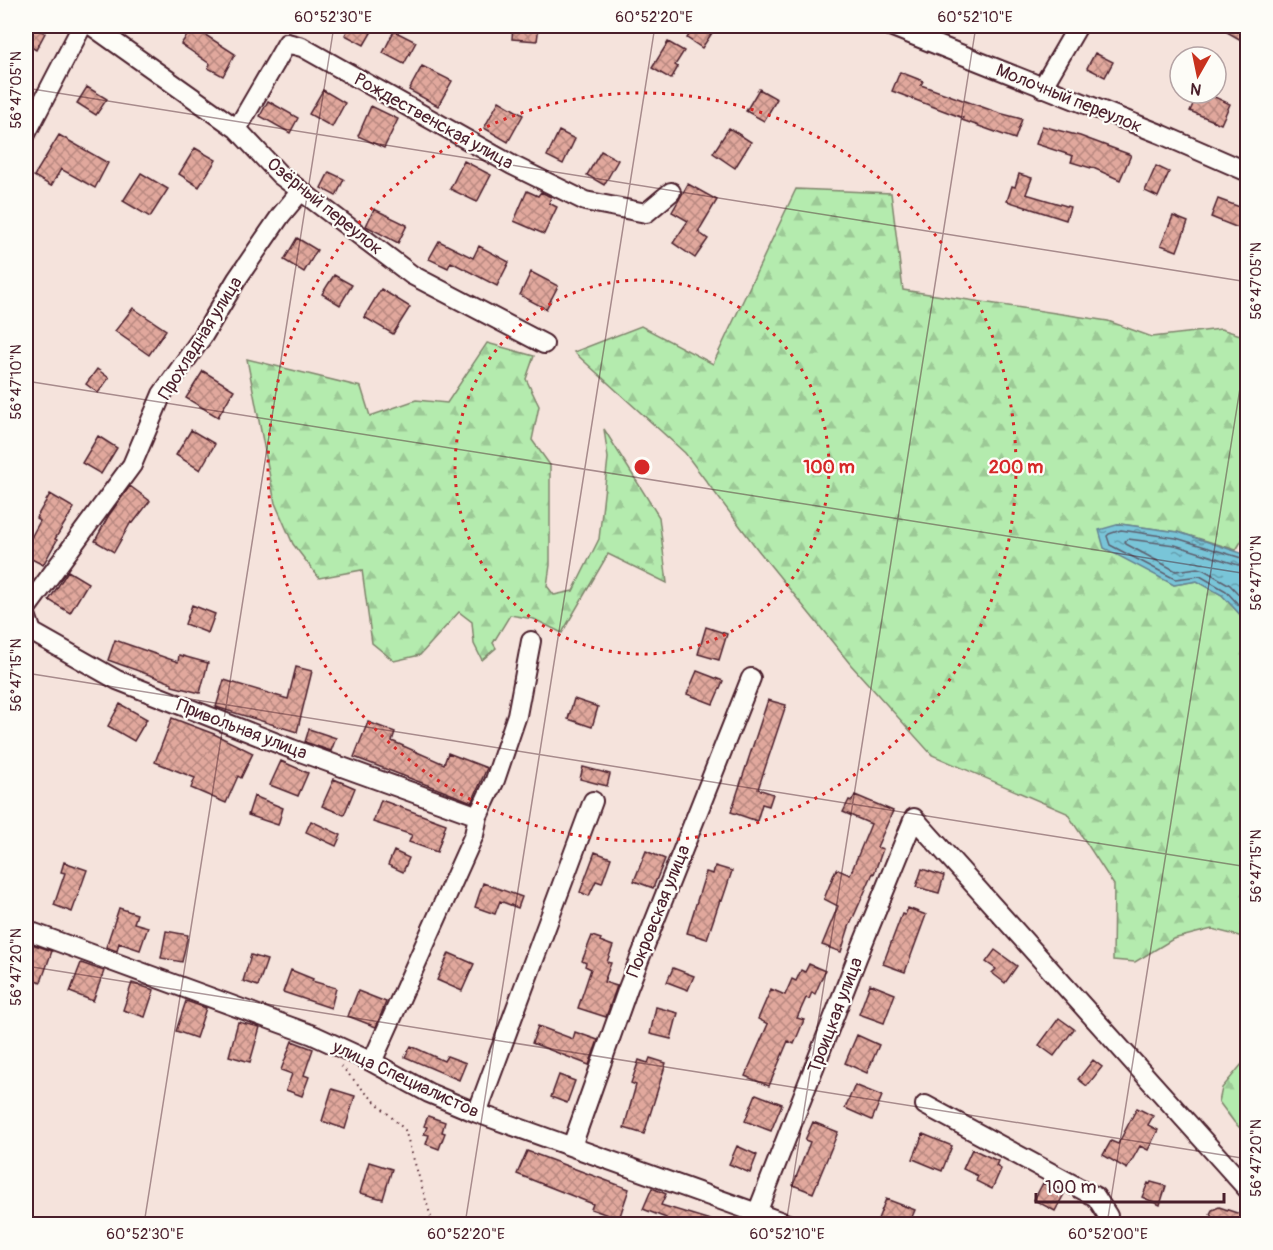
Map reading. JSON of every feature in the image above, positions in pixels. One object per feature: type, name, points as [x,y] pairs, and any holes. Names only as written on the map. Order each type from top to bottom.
[{"type":"street","points":[[26,134],[82,26]]},
{"type":"street","name":"Озёрный переулок","points":[[82,26],[237,129],[280,175],[412,275],[544,344]]},
{"type":"street","points":[[1042,88],[1078,26]]},
{"type":"street","name":"Молочный переулок","points":[[897,27],[1248,172]]},
{"type":"street","name":"Рождественская улица","points":[[237,129],[287,43],[302,47],[512,165],[585,201],[646,213],[671,192]]},
{"type":"street","name":"Прохладная улица","points":[[26,609],[132,465],[162,394],[203,336],[237,279],[281,215],[302,191]]},
{"type":"street","name":"Привольная улица","points":[[26,615],[32,632],[117,680],[292,749],[478,816]]},
{"type":"street","points":[[372,1062],[474,835],[478,816],[495,780],[517,715],[531,641]]},
{"type":"street","name":"Покровская улица","points":[[572,1146],[628,988],[751,678]]},
{"type":"street","points":[[477,1113],[593,801]]},
{"type":"street","name":"Троицкая улица","points":[[757,1213],[914,818],[1248,1190]]},
{"type":"street","name":"улица Специалистов","points":[[26,930],[314,1035],[372,1062],[429,1093],[477,1113],[788,1224]]},
{"type":"street","points":[[925,1105],[1096,1197],[1108,1216],[1107,1224]]},
{"type":"path","points":[[336,1060],[366,1093],[405,1130],[433,1224]]},
{"type":"green space","points":[[796,189],[891,193],[903,290],[1108,321],[1152,337],[1221,329],[1247,337],[1247,532],[1236,550],[1178,532],[1120,524],[1148,570],[1174,585],[1197,581],[1222,595],[1247,622],[1247,938],[1212,929],[1173,939],[1135,962],[1113,960],[1114,885],[1067,813],[932,755],[851,665],[758,550],[685,453],[574,352],[641,326],[713,364]]},
{"type":"green space","points":[[487,343],[534,356],[526,379],[539,406],[532,440],[550,465],[550,565],[547,586],[554,595],[573,591],[599,539],[608,458],[604,429],[659,517],[667,583],[608,554],[562,633],[534,619],[510,615],[493,643],[496,648],[482,660],[474,644],[472,622],[459,612],[420,655],[394,661],[372,643],[362,570],[319,578],[293,544],[275,503],[247,359],[361,387],[370,416],[416,400],[447,403]]},
{"type":"green space","points":[[1247,1058],[1247,1135],[1219,1102],[1222,1088]]},
{"type":"water","points":[[1120,524],[1178,532],[1247,555],[1247,622],[1222,595],[1197,581],[1174,585],[1104,548],[1099,530]]},
{"type":"building","points":[[26,26],[45,33],[36,50],[26,44]]},
{"type":"building","points":[[350,26],[375,26],[364,45],[345,35]]},
{"type":"building","points":[[513,26],[539,26],[537,41],[512,39]]},
{"type":"building","points":[[695,26],[707,26],[714,30],[702,48],[687,38]]},
{"type":"building","points":[[1231,26],[1248,26],[1248,44],[1227,32]]},
{"type":"building","points":[[193,27],[235,54],[223,76],[208,68],[210,64],[181,44]]},
{"type":"building","points":[[394,31],[416,42],[404,64],[383,53]]},
{"type":"building","points":[[668,42],[684,51],[675,65],[678,67],[671,79],[652,68]]},
{"type":"building","points":[[1095,53],[1113,62],[1105,77],[1087,68]]},
{"type":"building","points":[[422,66],[452,81],[438,106],[409,90]]},
{"type":"building","points":[[900,72],[923,81],[921,85],[1022,119],[1015,139],[892,91]]},
{"type":"building","points":[[87,87],[107,99],[96,115],[77,103]]},
{"type":"building","points":[[759,89],[777,99],[764,121],[746,111]]},
{"type":"building","points":[[323,90],[345,103],[332,127],[309,114]]},
{"type":"building","points":[[268,101],[298,118],[290,133],[260,116]]},
{"type":"building","points":[[499,101],[523,115],[508,142],[484,128]]},
{"type":"building","points":[[1230,104],[1221,124],[1190,111],[1193,105]]},
{"type":"building","points":[[371,106],[398,119],[384,148],[358,136]]},
{"type":"building","points":[[1042,126],[1080,136],[1131,155],[1120,180],[1091,167],[1071,162],[1073,156],[1036,144]]},
{"type":"building","points":[[729,128],[751,142],[735,168],[713,153]]},
{"type":"building","points":[[559,131],[575,139],[563,164],[547,156]]},
{"type":"building","points":[[59,135],[108,163],[95,188],[61,169],[51,186],[34,176]]},
{"type":"building","points":[[195,148],[216,160],[199,187],[179,174]]},
{"type":"building","points":[[601,151],[618,160],[604,185],[587,175]]},
{"type":"building","points":[[464,161],[491,175],[477,202],[450,189]]},
{"type":"building","points":[[1156,166],[1169,172],[1158,197],[1145,191]]},
{"type":"building","points":[[329,172],[344,179],[336,196],[321,188]]},
{"type":"building","points":[[141,173],[168,189],[150,217],[123,201]]},
{"type":"building","points":[[1019,174],[1032,178],[1026,194],[1070,207],[1066,220],[1007,201]]},
{"type":"building","points":[[688,184],[717,200],[698,232],[708,239],[695,258],[673,243],[688,221],[672,212]]},
{"type":"building","points":[[527,191],[538,196],[541,192],[551,197],[549,203],[557,207],[544,234],[514,221]]},
{"type":"building","points":[[1218,199],[1248,210],[1248,232],[1211,217]]},
{"type":"building","points":[[374,209],[407,225],[398,243],[366,226]]},
{"type":"building","points":[[1173,216],[1188,222],[1177,251],[1161,245]]},
{"type":"building","points":[[297,238],[317,250],[304,272],[284,260]]},
{"type":"building","points":[[439,241],[473,258],[479,246],[509,262],[497,286],[451,262],[448,268],[429,259]]},
{"type":"building","points":[[531,272],[558,286],[546,309],[520,295]]},
{"type":"building","points":[[334,275],[352,285],[340,305],[322,294]]},
{"type":"building","points":[[381,289],[410,307],[393,334],[364,317]]},
{"type":"building","points":[[133,308],[166,330],[149,355],[115,331]]},
{"type":"building","points":[[97,369],[109,378],[98,393],[86,384]]},
{"type":"building","points":[[203,371],[234,390],[218,417],[186,398]]},
{"type":"building","points":[[191,430],[215,444],[200,470],[176,455]]},
{"type":"building","points":[[98,436],[117,448],[101,474],[82,463]]},
{"type":"building","points":[[130,486],[150,501],[133,523],[131,522],[114,552],[95,541],[109,515]]},
{"type":"building","points":[[50,494],[74,508],[55,539],[57,540],[43,565],[26,556],[26,547],[40,521],[36,518]]},
{"type":"building","points":[[68,571],[88,583],[70,613],[49,600]]},
{"type":"building","points":[[192,605],[215,614],[208,633],[185,624]]},
{"type":"building","points":[[706,627],[727,634],[719,660],[698,654]]},
{"type":"building","points":[[115,640],[178,662],[179,655],[208,663],[200,693],[172,686],[172,683],[108,660]]},
{"type":"building","points":[[296,667],[312,671],[297,732],[216,707],[224,680],[288,699]]},
{"type":"building","points":[[697,671],[723,681],[713,704],[687,694]]},
{"type":"building","points":[[574,699],[598,707],[592,727],[568,719]]},
{"type":"building","points":[[768,700],[786,705],[758,789],[773,794],[769,806],[762,804],[757,821],[731,812]]},
{"type":"building","points":[[120,704],[147,719],[134,741],[108,726]]},
{"type":"building","points":[[172,718],[214,734],[253,753],[241,778],[238,776],[226,803],[191,788],[195,778],[155,762]]},
{"type":"building","points":[[368,722],[395,732],[392,741],[444,764],[448,753],[487,768],[472,802],[354,757]]},
{"type":"building","points":[[309,729],[336,738],[331,751],[305,742]]},
{"type":"building","points":[[281,761],[308,773],[298,796],[270,785]]},
{"type":"building","points":[[583,767],[610,774],[607,786],[580,779]]},
{"type":"building","points":[[334,779],[355,788],[344,815],[322,806]]},
{"type":"building","points":[[855,795],[893,811],[877,847],[883,849],[874,874],[849,927],[841,952],[822,945],[838,906],[824,899],[836,869],[850,875],[871,824],[843,812],[849,800],[852,801]]},
{"type":"building","points":[[254,796],[283,808],[278,825],[248,815]]},
{"type":"building","points":[[381,800],[446,824],[437,852],[409,842],[412,835],[373,822]]},
{"type":"building","points":[[311,821],[341,835],[336,846],[306,832]]},
{"type":"building","points":[[394,851],[409,858],[403,872],[388,865]]},
{"type":"building","points":[[646,851],[665,859],[653,888],[634,881]]},
{"type":"building","points":[[595,852],[611,858],[602,883],[596,881],[589,896],[580,892]]},
{"type":"building","points":[[64,862],[87,870],[72,912],[54,905],[65,873],[61,872]]},
{"type":"building","points":[[715,866],[732,871],[707,939],[687,933],[706,872],[713,874]]},
{"type":"building","points":[[922,869],[944,876],[939,893],[916,887]]},
{"type":"building","points":[[483,883],[522,897],[518,908],[500,901],[495,914],[475,907]]},
{"type":"building","points":[[119,908],[137,914],[134,923],[148,927],[140,950],[119,943],[117,951],[106,947]]},
{"type":"building","points":[[908,908],[926,915],[905,972],[883,964],[902,914],[905,915]]},
{"type":"building","points":[[166,931],[188,935],[182,962],[161,958]]},
{"type":"building","points":[[592,936],[613,946],[607,962],[611,963],[604,982],[617,986],[606,1017],[578,1008],[591,969],[582,961]]},
{"type":"building","points":[[29,943],[52,951],[41,982],[26,977],[26,954]]},
{"type":"building","points":[[995,950],[1017,966],[1005,983],[992,973],[996,969],[986,962]]},
{"type":"building","points":[[449,953],[474,964],[462,991],[437,980]]},
{"type":"building","points":[[251,955],[267,960],[258,986],[243,981]]},
{"type":"building","points":[[81,963],[104,971],[93,1001],[70,992]]},
{"type":"building","points":[[809,964],[825,971],[815,994],[812,992],[809,999],[806,998],[797,1018],[804,1020],[794,1044],[788,1041],[769,1086],[745,1076],[768,1024],[758,1019],[771,989],[785,995],[792,979],[796,981],[801,970],[805,972]]},
{"type":"building","points":[[673,968],[694,976],[688,990],[667,982]]},
{"type":"building","points":[[291,970],[313,979],[312,981],[336,988],[331,1008],[283,992]]},
{"type":"building","points":[[132,983],[154,990],[145,1017],[123,1010]]},
{"type":"building","points":[[870,984],[895,994],[884,1023],[859,1014]]},
{"type":"building","points":[[358,991],[386,1002],[376,1027],[348,1016]]},
{"type":"building","points":[[186,1001],[206,1008],[196,1038],[176,1031]]},
{"type":"building","points":[[656,1007],[678,1013],[671,1039],[650,1034]]},
{"type":"building","points":[[1059,1018],[1074,1029],[1054,1056],[1039,1045]]},
{"type":"building","points":[[238,1022],[260,1027],[250,1062],[229,1056]]},
{"type":"building","points":[[538,1026],[573,1039],[575,1032],[598,1040],[589,1065],[532,1043]]},
{"type":"building","points":[[857,1035],[879,1045],[867,1073],[845,1063]]},
{"type":"building","points":[[292,1041],[313,1049],[304,1075],[309,1077],[302,1096],[286,1090],[292,1074],[281,1070]]},
{"type":"building","points":[[411,1046],[444,1061],[447,1056],[466,1063],[459,1080],[405,1057]]},
{"type":"building","points":[[650,1058],[666,1063],[644,1134],[624,1128],[636,1085],[631,1083],[639,1060],[648,1063]]},
{"type":"building","points":[[1093,1060],[1102,1067],[1087,1086],[1078,1079]]},
{"type":"building","points":[[559,1075],[575,1081],[567,1103],[551,1097]]},
{"type":"building","points":[[855,1085],[882,1096],[872,1120],[845,1108]]},
{"type":"building","points":[[332,1089],[355,1096],[345,1129],[322,1121]]},
{"type":"building","points":[[756,1094],[782,1104],[771,1131],[745,1121]]},
{"type":"building","points":[[1137,1108],[1153,1116],[1148,1125],[1158,1130],[1148,1150],[1140,1146],[1127,1169],[1103,1155],[1111,1141],[1118,1144]]},
{"type":"building","points":[[428,1116],[445,1122],[442,1132],[445,1133],[439,1149],[426,1144],[429,1135],[424,1134],[427,1127],[424,1126]]},
{"type":"building","points":[[813,1122],[838,1132],[813,1193],[793,1185],[810,1142],[805,1140]]},
{"type":"building","points":[[923,1134],[952,1146],[942,1171],[913,1159]]},
{"type":"building","points":[[737,1146],[757,1155],[750,1173],[729,1164]]},
{"type":"building","points":[[972,1149],[998,1161],[996,1166],[1001,1169],[992,1189],[976,1181],[978,1176],[963,1169]]},
{"type":"building","points":[[527,1151],[629,1189],[619,1219],[591,1209],[593,1204],[517,1174]]},
{"type":"building","points":[[369,1162],[392,1169],[383,1199],[360,1193]]},
{"type":"building","points":[[1043,1183],[1064,1194],[1055,1211],[1034,1200]]},
{"type":"building","points":[[1148,1183],[1166,1186],[1160,1205],[1142,1197]]},
{"type":"building","points":[[652,1188],[666,1194],[661,1205],[717,1222],[717,1224],[664,1224],[666,1218],[643,1209]]},
{"type":"building","points":[[886,1199],[915,1210],[909,1224],[876,1224]]},
{"type":"building","points":[[1219,1207],[1246,1216],[1243,1224],[1211,1224],[1213,1219],[1210,1214],[1212,1210]]}]
